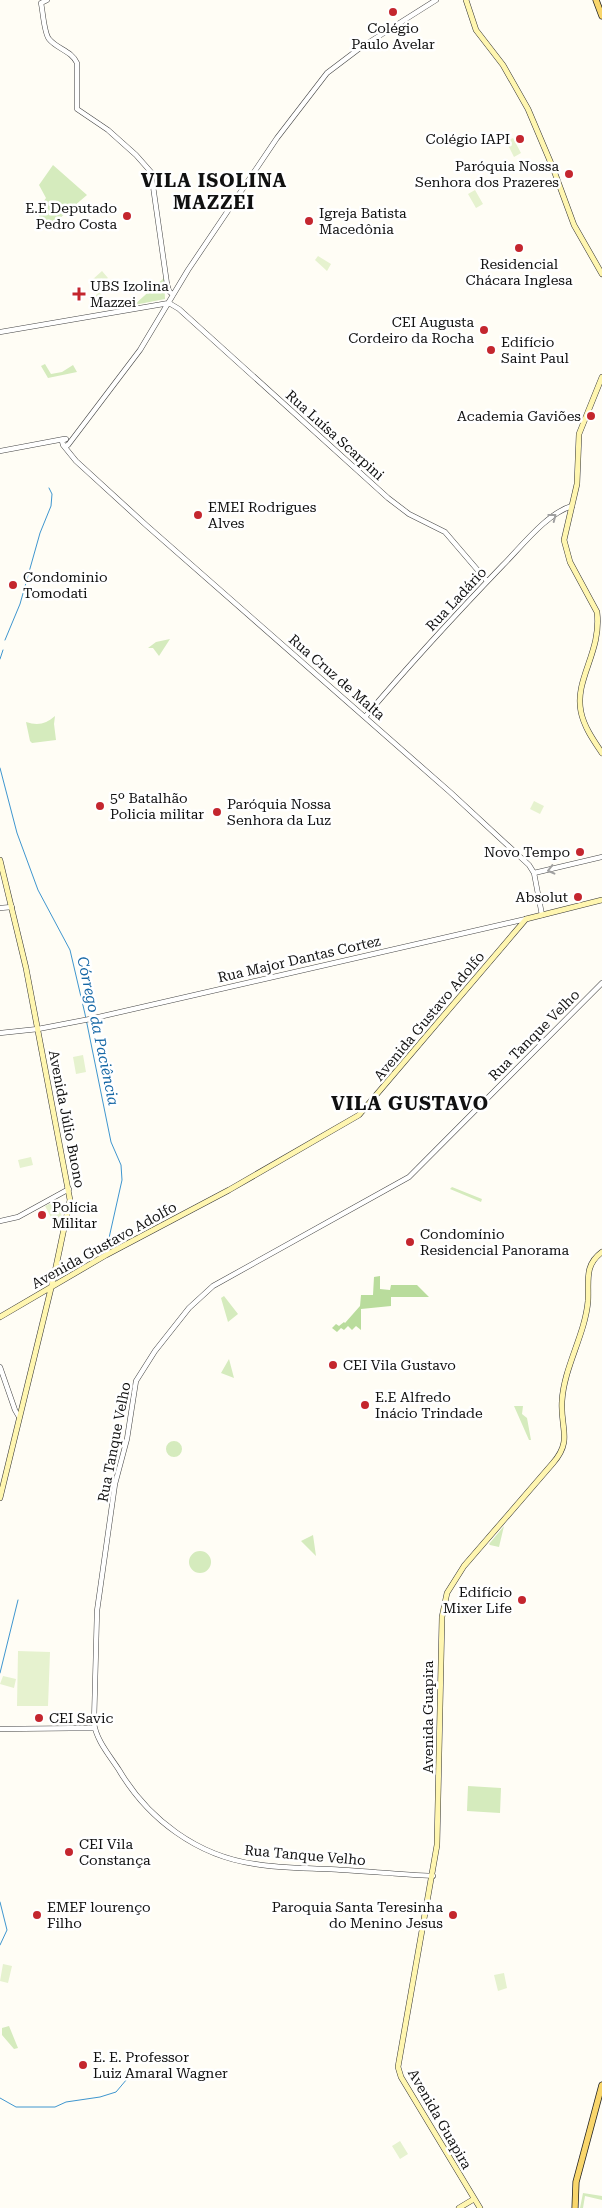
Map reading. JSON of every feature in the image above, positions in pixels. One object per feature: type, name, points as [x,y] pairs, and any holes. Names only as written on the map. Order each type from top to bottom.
[{"type":"main road","points":[[466,0],[476,30],[503,65],[528,108],[551,162],[574,225],[602,274]]},
{"type":"main road","points":[[596,0],[602,16]]},
{"type":"main road","points":[[602,377],[579,434],[577,484],[564,540],[565,548],[597,612],[599,620],[598,644],[581,692],[580,710],[590,734],[602,753]]},
{"type":"main road","name":"Avenida Júlio Buono","points":[[0,860],[38,1029],[69,1189],[70,1206],[0,1498]]},
{"type":"main road","name":"Rua Major Dantas Cortez","points":[[526,918],[602,900]]},
{"type":"main road","name":"Avenida Gustavo Adolfo","points":[[0,1316],[359,1115],[526,918]]},
{"type":"main road","name":"Avenida Guapira","points":[[480,2208],[401,2077],[398,2067],[433,1876],[439,1812],[440,1635],[447,1593],[464,1566],[563,1449],[565,1437],[562,1395],[586,1316],[590,1266],[602,1252]]},
{"type":"main road","points":[[575,2208],[576,2182],[602,2085]]},
{"type":"main road","points":[[459,2208],[474,2198]]},
{"type":"street","points":[[47,0],[41,4],[46,34],[52,42],[76,60],[76,104],[78,111],[108,130],[136,155],[151,172],[167,284],[169,291],[174,294]]},
{"type":"street","points":[[0,452],[54,442],[66,443],[76,436],[140,350],[174,294],[277,138],[326,74],[360,48],[436,0]]},
{"type":"street","points":[[0,332],[169,303]]},
{"type":"street","name":"Rua Luísa Scarpini","points":[[169,303],[179,309],[388,498],[409,514],[445,532],[488,581]]},
{"type":"street","name":"Rua Cruz de Malta","points":[[66,443],[70,454],[211,583],[471,810],[529,865],[534,873]]},
{"type":"street","name":"Rua Ladário","points":[[365,717],[536,531],[565,508],[572,506]]},
{"type":"street","points":[[542,915],[534,873],[602,857]]},
{"type":"street","points":[[0,908],[12,907]]},
{"type":"street","name":"Rua Major Dantas Cortez","points":[[0,1033],[38,1029],[86,1019],[526,918]]},
{"type":"street","name":"Rua Tanque Velho","points":[[433,1876],[253,1864],[194,1844],[170,1828],[135,1795],[94,1728],[97,1611],[115,1484],[126,1439],[136,1381],[188,1308],[213,1286],[409,1177],[602,983]]},
{"type":"street","points":[[0,1221],[18,1217],[69,1189]]},
{"type":"street","points":[[0,1366],[19,1417]]},
{"type":"street","points":[[0,1728],[94,1728]]},
{"type":"green space","points":[[513,138],[521,153],[514,157],[506,141]]},
{"type":"green space","points":[[53,165],[87,195],[47,229],[39,218],[39,210],[46,198],[39,185]]},
{"type":"green space","points":[[475,190],[483,204],[476,208],[468,194]]},
{"type":"green space","points":[[318,256],[331,264],[327,271],[315,260]]},
{"type":"green space","points":[[102,271],[108,278],[98,287],[92,280]]},
{"type":"green space","points":[[164,278],[165,299],[134,305]]},
{"type":"green space","points":[[99,292],[109,302],[104,308],[94,297]]},
{"type":"green space","points":[[45,364],[51,374],[62,372],[73,365],[77,372],[48,378],[41,366]]},
{"type":"green space","points":[[170,639],[159,656],[153,648],[148,648],[156,642]]},
{"type":"green space","points":[[55,716],[56,740],[32,743],[26,722],[42,724]]},
{"type":"green space","points":[[534,801],[544,806],[540,814],[530,809]]},
{"type":"green space","points":[[83,1055],[86,1072],[76,1074],[73,1057]]},
{"type":"green space","points":[[31,1157],[33,1165],[20,1168],[18,1160]]},
{"type":"green space","points":[[452,1187],[482,1199],[481,1202],[450,1189]]},
{"type":"green space","points":[[55,1201],[62,1216],[53,1221],[45,1206]]},
{"type":"green space","points":[[380,1276],[380,1289],[390,1290],[391,1285],[417,1285],[429,1297],[391,1297],[391,1306],[361,1309],[361,1330],[356,1326],[352,1330],[348,1326],[344,1330],[341,1328],[337,1332],[332,1328],[336,1324],[339,1326],[345,1323],[360,1306],[361,1295],[373,1295],[374,1277]]},
{"type":"green space","points":[[224,1296],[238,1314],[228,1322],[221,1298]]},
{"type":"green space","points":[[229,1359],[234,1378],[221,1373]]},
{"type":"green space","points":[[514,1406],[523,1406],[522,1414],[527,1418],[531,1440],[529,1440]]},
{"type":"green space","points":[[171,1441],[177,1441],[182,1446],[180,1455],[171,1457],[166,1452],[166,1446]]},
{"type":"green space","points":[[504,1526],[499,1547],[490,1545],[489,1544]]},
{"type":"green space","points":[[313,1535],[316,1556],[301,1541]]},
{"type":"green space","points":[[196,1551],[204,1551],[211,1558],[211,1566],[204,1573],[196,1573],[189,1566],[189,1558]]},
{"type":"green space","points":[[18,1651],[50,1652],[48,1706],[17,1706]]},
{"type":"green space","points":[[3,1676],[16,1679],[14,1688],[0,1684]]},
{"type":"green space","points":[[468,1786],[501,1788],[500,1813],[467,1811]]},
{"type":"green space","points":[[3,1964],[12,1966],[8,1983],[0,1981]]},
{"type":"green space","points":[[504,1973],[507,1988],[498,1991],[494,1975]]},
{"type":"green space","points":[[9,2026],[18,2048],[14,2049],[2,2035],[2,2028]]},
{"type":"green space","points":[[400,2141],[408,2154],[400,2159],[392,2146]]},
{"type":"green space","points":[[583,2193],[602,2196],[602,2200],[585,2196],[583,2208],[580,2208]]},
{"type":"waterway","name":"Córrego da Paciência","points":[[5,640],[20,604],[40,533],[51,506],[52,494],[49,488]]},
{"type":"waterway","name":"Córrego da Paciência","points":[[0,659],[3,650]]},
{"type":"waterway","name":"Córrego da Paciência","points":[[0,768],[17,833],[38,890],[70,950],[111,1142],[121,1165],[122,1180],[109,1238],[110,1249]]},
{"type":"waterway","name":"Córrego da Paciência","points":[[0,1673],[18,1600]]},
{"type":"waterway","name":"Córrego da Paciência","points":[[0,1902],[7,1930],[0,1945]]},
{"type":"waterway","points":[[0,2098],[16,2107],[55,2107],[66,2102],[100,2097],[116,2092],[127,2079],[140,2070]]},
{"type":"place","name":"Colégio Paulo Avelar","points":[[393,12]]},
{"type":"place","name":"Colégio IAPI","points":[[520,139]]},
{"type":"place","name":"Paróquia Nossa Senhora dos Prazeres","points":[[569,174]]},
{"type":"place","name":"E.E Deputado Pedro Costa","points":[[127,216]]},
{"type":"place","name":"Igreja Batista Macedônia","points":[[309,221]]},
{"type":"place","name":"Residencial Chácara Inglesa","points":[[519,248]]},
{"type":"place","name":"UBS Izolina Mazzei","points":[[79,294]]},
{"type":"place","name":"CEI Augusta Cordeiro da Rocha","points":[[484,330]]},
{"type":"place","name":"Edifício Saint Paul","points":[[491,350]]},
{"type":"place","name":"Academia Gaviões","points":[[591,416]]},
{"type":"place","name":"EMEI Rodrigues Alves","points":[[198,515]]},
{"type":"place","name":"Condominio Tomodati","points":[[13,585]]},
{"type":"place","name":"5º Batalhão Policia militar","points":[[100,806]]},
{"type":"place","name":"Paróquia Nossa Senhora da Luz","points":[[217,812]]},
{"type":"place","name":"Novo Tempo","points":[[580,852]]},
{"type":"place","name":"Absolut","points":[[578,897]]},
{"type":"place","name":"Polícia Militar","points":[[42,1215]]},
{"type":"place","name":"Condomínio Residencial Panorama","points":[[410,1242]]},
{"type":"place","name":"CEI Vila Gustavo","points":[[333,1365]]},
{"type":"place","name":"E.E Alfredo Inácio Trindade","points":[[365,1405]]},
{"type":"place","name":"Edifício Mixer Life","points":[[522,1600]]},
{"type":"place","name":"CEI Savic","points":[[39,1718]]},
{"type":"place","name":"CEI Vila Constança","points":[[69,1852]]},
{"type":"place","name":"EMEF lourenço Filho","points":[[37,1915]]},
{"type":"place","name":"Paroquia Santa Teresinha do Menino Jesus","points":[[453,1915]]},
{"type":"place","name":"E. E. Professor Luiz Amaral Wagner","points":[[83,2065]]},
{"type":"district","name":"VILA ISOLINA MAZZEI","points":[[214,191]]},
{"type":"district","name":"VILA GUSTAVO","points":[[410,1103]]}]
